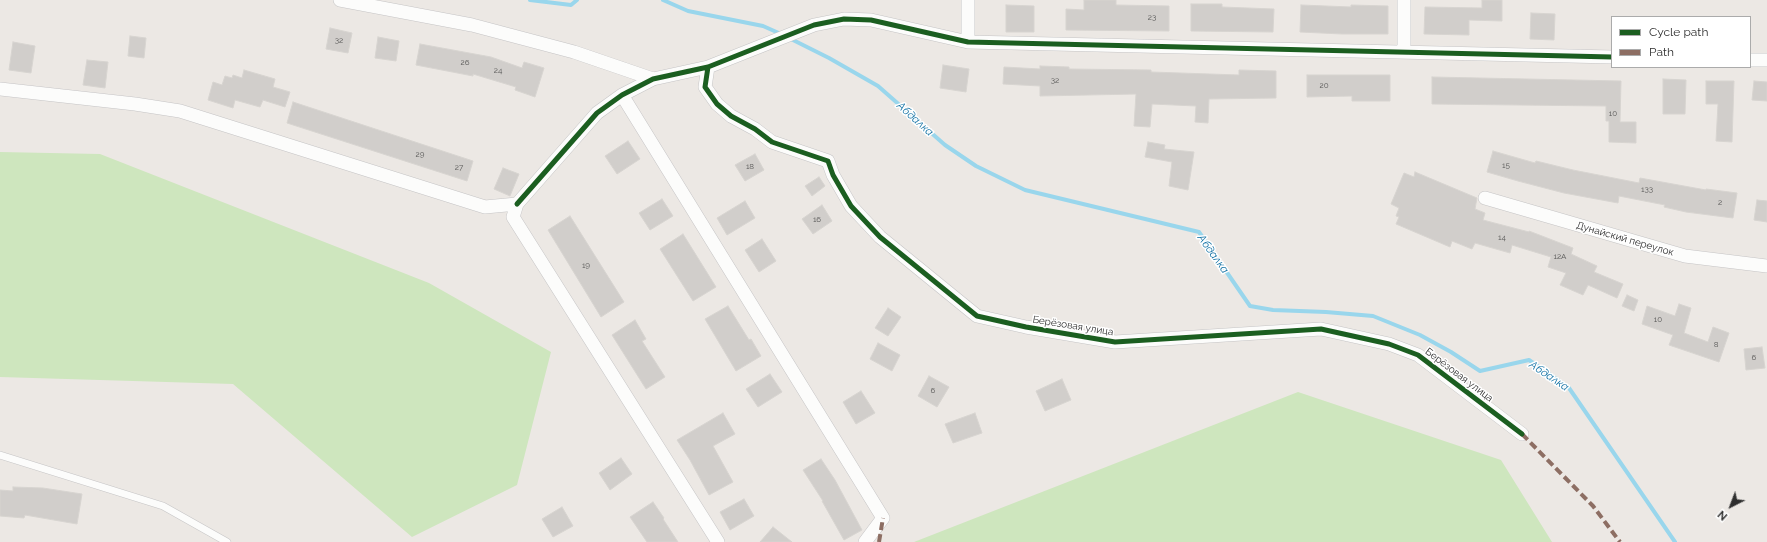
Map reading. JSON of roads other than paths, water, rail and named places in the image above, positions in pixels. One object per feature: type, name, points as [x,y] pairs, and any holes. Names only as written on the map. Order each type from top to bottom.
[{"type":"street","points":[[340,0],[472,25],[574,52],[654,79]]},
{"type":"street","points":[[968,0],[968,42]]},
{"type":"street","points":[[1404,0],[1404,52]]},
{"type":"street","points":[[718,542],[513,217],[517,204],[597,112],[622,95],[654,79],[708,67],[814,26],[844,19],[871,20],[968,42],[1611,57]]},
{"type":"street","points":[[1751,60],[1767,60]]},
{"type":"street","name":"Берёзовая улица","points":[[708,67],[705,87],[717,104],[731,116],[755,129],[772,142],[828,161],[851,206],[880,237],[977,316],[1026,327],[1115,342],[1321,329],[1389,344],[1418,356],[1522,434]]},
{"type":"street","points":[[0,89],[135,104],[180,111],[485,207],[517,204]]},
{"type":"street","points":[[622,95],[883,518],[865,542]]},
{"type":"street","name":"Дунайский переулок","points":[[1485,198],[1685,256],[1767,266]]},
{"type":"lane","points":[[0,455],[163,506],[227,542]]},
{"type":"waterway","name":"Абдалка","points":[[530,0],[571,5],[577,0]]},
{"type":"waterway","name":"Абдалка","points":[[663,0],[688,11],[763,26],[781,34]]},
{"type":"waterway","name":"Абдалка","points":[[789,38],[829,58],[878,86],[945,145],[976,166],[1025,190],[1199,232],[1250,306],[1273,310],[1373,316],[1420,335],[1451,352],[1480,371],[1529,360],[1569,388],[1675,542]]}]
